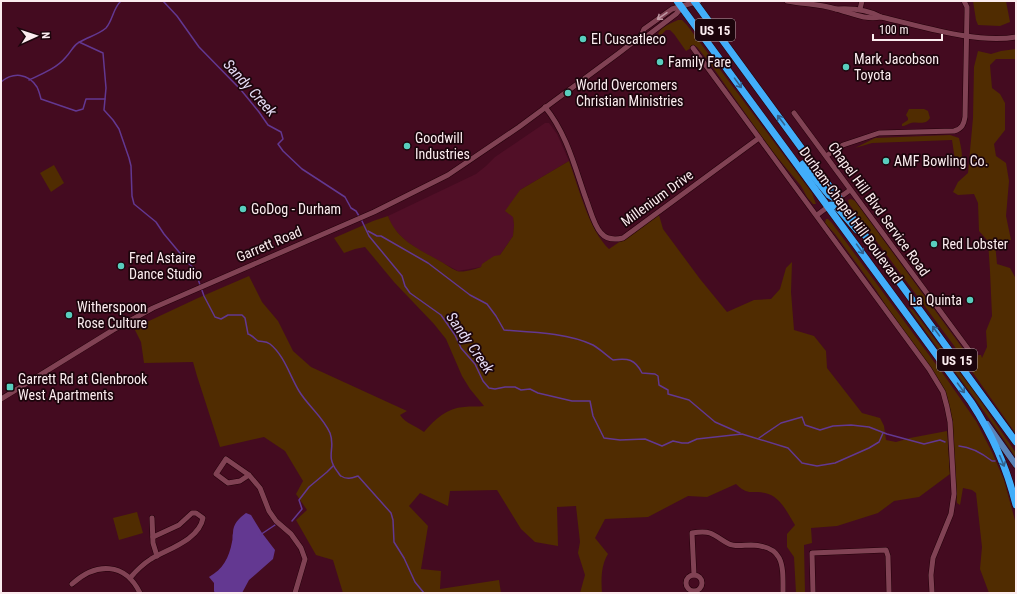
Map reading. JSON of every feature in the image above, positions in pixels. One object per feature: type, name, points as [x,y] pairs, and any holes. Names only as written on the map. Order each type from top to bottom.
[{"type":"highway","name":"Durham-Chapel Hill Boulevard","points":[[696,1],[1016,442]]},
{"type":"highway","name":"Durham-Chapel Hill Boulevard","points":[[679,4],[829,206],[971,402]]},
{"type":"highway","points":[[776,136],[797,157],[829,195],[834,198],[839,198]]},
{"type":"highway","points":[[829,206],[834,205],[837,207],[877,251]]},
{"type":"highway","name":"US 15","points":[[971,402],[1002,459],[1016,505]]},
{"type":"main road","name":"Durham-Chapel Hill Boulevard","points":[[971,402],[1016,465]]},
{"type":"street","name":"Garrett Road","points":[[1,400],[112,330],[152,308],[369,214],[422,189],[453,172],[498,142],[641,36],[647,36],[676,14],[679,4],[696,1]]},
{"type":"street","points":[[787,1],[836,9],[872,19],[881,17]]},
{"type":"street","points":[[860,9],[862,1]]},
{"type":"street","points":[[826,156],[843,145],[880,133],[954,131],[961,128],[964,122],[967,36],[967,7],[964,1]]},
{"type":"street","points":[[836,9],[860,9],[873,12],[881,17],[967,36],[992,39],[1014,36]]},
{"type":"street","points":[[693,48],[817,215],[939,384],[949,415],[954,491],[951,514],[933,558],[931,575],[932,593]]},
{"type":"street","name":"Millenium Drive","points":[[545,107],[564,138],[593,219],[600,233],[609,239],[615,240],[623,238],[759,138]]},
{"type":"street","name":"Chapel Hill Blvd Service Road","points":[[794,113],[974,357]]},
{"type":"street","points":[[839,198],[850,190]]},
{"type":"street","points":[[817,215],[829,206]]},
{"type":"street","points":[[249,475],[240,481],[228,484],[216,474],[226,459],[249,475],[260,488],[269,511],[276,521],[291,534],[305,560],[295,593]]},
{"type":"street","points":[[130,578],[137,570],[157,556],[178,545],[195,532],[202,525],[203,518],[196,513],[192,513],[179,525],[153,537]]},
{"type":"street","points":[[152,518],[153,537],[157,556]]},
{"type":"street","points":[[694,575],[692,533],[706,533],[730,545],[759,546],[769,548],[776,553],[782,562],[783,593]]},
{"type":"street","points":[[814,593],[812,553],[886,550],[888,556],[889,593]]},
{"type":"street","points":[[72,584],[86,573],[97,570],[112,569],[119,570],[130,578],[140,593]]},
{"type":"street","points":[[694,575],[699,576],[702,584],[700,589],[695,592],[690,590],[686,583],[689,576],[694,575]]},
{"type":"shaded area","points":[[973,1],[1006,1],[1010,22],[1000,26],[978,25]]},
{"type":"shaded area","points":[[678,20],[682,20],[687,25],[812,193],[816,204],[813,204],[807,197],[801,186],[772,151],[697,47],[694,46],[686,51],[670,30],[666,30],[661,35],[658,34],[664,27]]},
{"type":"shaded area","points":[[1016,49],[1016,59],[996,59],[990,65],[992,88],[1000,94],[1005,103],[1005,130],[994,144],[996,156],[1006,163],[1009,181],[1006,216],[1011,240],[995,242],[997,264],[1010,268],[1016,279],[1016,434],[952,343],[849,204],[848,200],[851,199],[855,201],[969,357],[972,359],[977,358],[978,355],[981,355],[982,358],[987,347],[986,331],[992,316],[988,241],[979,231],[978,203],[974,194],[958,195],[953,192],[958,182],[968,173],[973,118],[974,67],[978,51],[991,54]]},
{"type":"shaded area","points":[[909,109],[924,109],[928,111],[930,118],[924,123],[910,123],[902,126],[902,124],[908,120],[906,115]]},
{"type":"shaded area","points":[[545,123],[549,123],[557,134],[569,161],[520,190],[513,217],[513,236],[500,255],[481,267],[458,271],[419,250],[406,241],[392,227],[388,216],[476,174],[495,157]]},
{"type":"shaded area","points":[[950,135],[959,138],[962,157],[960,168],[958,168],[955,160],[952,140],[872,143],[855,148],[875,138]]},
{"type":"shaded area","points":[[569,161],[590,220],[602,241],[609,249],[659,215],[663,229],[700,279],[727,312],[754,300],[771,299],[780,289],[786,268],[792,262],[791,292],[794,330],[814,336],[826,351],[827,368],[862,413],[880,418],[884,426],[886,440],[896,442],[947,431],[950,474],[919,497],[894,501],[878,513],[837,526],[811,528],[812,543],[804,545],[805,593],[796,593],[794,557],[787,547],[787,534],[795,525],[786,510],[775,497],[765,493],[744,490],[736,484],[707,497],[688,496],[648,517],[605,519],[595,538],[608,554],[603,568],[602,593],[580,593],[585,575],[578,553],[580,542],[576,506],[557,507],[558,546],[535,542],[521,529],[497,490],[450,491],[448,506],[420,493],[409,506],[428,526],[421,569],[441,571],[440,589],[499,580],[501,593],[343,593],[333,560],[316,555],[296,520],[307,510],[296,494],[303,481],[285,451],[264,437],[220,447],[193,362],[144,363],[141,342],[134,328],[249,276],[262,302],[278,321],[293,351],[311,367],[407,411],[400,415],[402,418],[424,432],[432,423],[447,412],[458,408],[484,406],[470,389],[462,376],[446,339],[434,324],[394,282],[365,247],[344,253],[334,238],[388,216],[402,237],[415,247],[457,271],[462,272],[478,268],[494,256],[500,255],[513,236],[513,217],[505,211],[520,190]]},
{"type":"shaded area","points":[[54,165],[64,183],[51,192],[40,173]]},
{"type":"shaded area","points":[[826,219],[832,223],[946,378],[976,421],[992,452],[1004,480],[1016,524],[1016,593],[989,593],[980,569],[982,547],[976,493],[972,490],[963,488],[960,505],[957,503],[946,396],[928,364],[876,290],[835,234],[825,223]]},
{"type":"shaded area","points":[[908,307],[913,310],[975,393],[1016,453],[1016,458],[990,420]]},
{"type":"shaded area","points":[[137,512],[143,533],[119,540],[113,518]]},
{"type":"shaded area","points":[[246,513],[251,515],[275,550],[273,559],[249,580],[242,593],[215,593],[214,583],[209,577],[222,567],[225,562],[231,548],[235,524]]},
{"type":"waterway","points":[[29,80],[54,68],[68,55],[76,44],[106,28],[116,7],[121,1]]},
{"type":"waterway","points":[[158,1],[172,1]]},
{"type":"waterway","name":"Sandy Creek","points":[[163,1],[177,16],[199,47],[241,90],[268,125],[281,132],[283,139],[278,144],[283,151],[302,169],[345,197],[351,208],[356,211],[359,216]]},
{"type":"waterway","points":[[1,82],[15,75],[25,77],[33,82],[37,87],[41,99],[76,111],[83,109],[86,99],[105,99],[106,88],[103,53],[79,42]]},
{"type":"waterway","points":[[105,99],[104,110],[119,129],[129,158],[134,204],[156,222],[164,234],[194,268],[204,296],[215,317],[221,319],[228,315],[242,315],[245,318],[248,334],[258,341],[269,343],[279,354],[299,391],[327,427],[332,439],[332,461],[340,475],[347,478],[358,476],[391,513],[393,520],[394,542],[404,558],[415,582],[424,593]]},
{"type":"waterway","name":"Sandy Creek","points":[[361,219],[369,236],[402,276],[405,286],[410,293],[441,315],[455,335],[461,348],[475,364],[483,381],[489,388],[495,389],[515,387],[521,390],[530,389],[538,393],[572,401],[590,401],[593,416],[604,438],[620,440],[645,439],[662,446],[673,441],[688,443],[697,439],[742,434],[788,448],[802,463],[817,466],[835,463],[869,448],[879,442],[883,433]]},
{"type":"waterway","points":[[368,231],[377,236],[381,236],[428,263],[470,295],[487,304],[504,330],[550,334],[572,338],[593,345],[613,360],[630,360],[637,365],[642,373],[655,374],[658,376],[659,385],[668,390],[668,394],[689,400],[715,422],[740,433]]},
{"type":"waterway","name":"Sandy Creek","points":[[759,438],[781,423],[802,417],[805,425],[820,430],[833,426],[851,425],[869,427],[887,434],[924,444],[940,440],[945,442]]},
{"type":"waterway","name":"Sandy Creek","points":[[959,446],[972,449],[981,453],[992,461],[995,461]]},
{"type":"waterway","points":[[292,521],[302,509],[299,500],[309,487],[333,466]]},
{"type":"waterway","points":[[260,535],[275,525]]},
{"type":"place","name":"El Cuscatleco","points":[[583,39]]},
{"type":"place","name":"Family Fare","points":[[660,62]]},
{"type":"place","name":"Mark Jacobson Toyota","points":[[846,67]]},
{"type":"place","name":"World Overcomers Christian Ministries","points":[[568,93]]},
{"type":"place","name":"Goodwill Industries","points":[[407,146]]},
{"type":"place","name":"AMF Bowling Co.","points":[[886,161]]},
{"type":"place","name":"GoDog - Durham","points":[[243,209]]},
{"type":"place","name":"Red Lobster","points":[[934,244]]},
{"type":"place","name":"Fred Astaire Dance Studio","points":[[121,266]]},
{"type":"place","name":"La Quinta","points":[[970,300]]},
{"type":"place","name":"Witherspoon Rose Culture","points":[[69,315]]},
{"type":"place","name":"Garrett Rd at Glenbrook West Apartments","points":[[10,387]]}]
